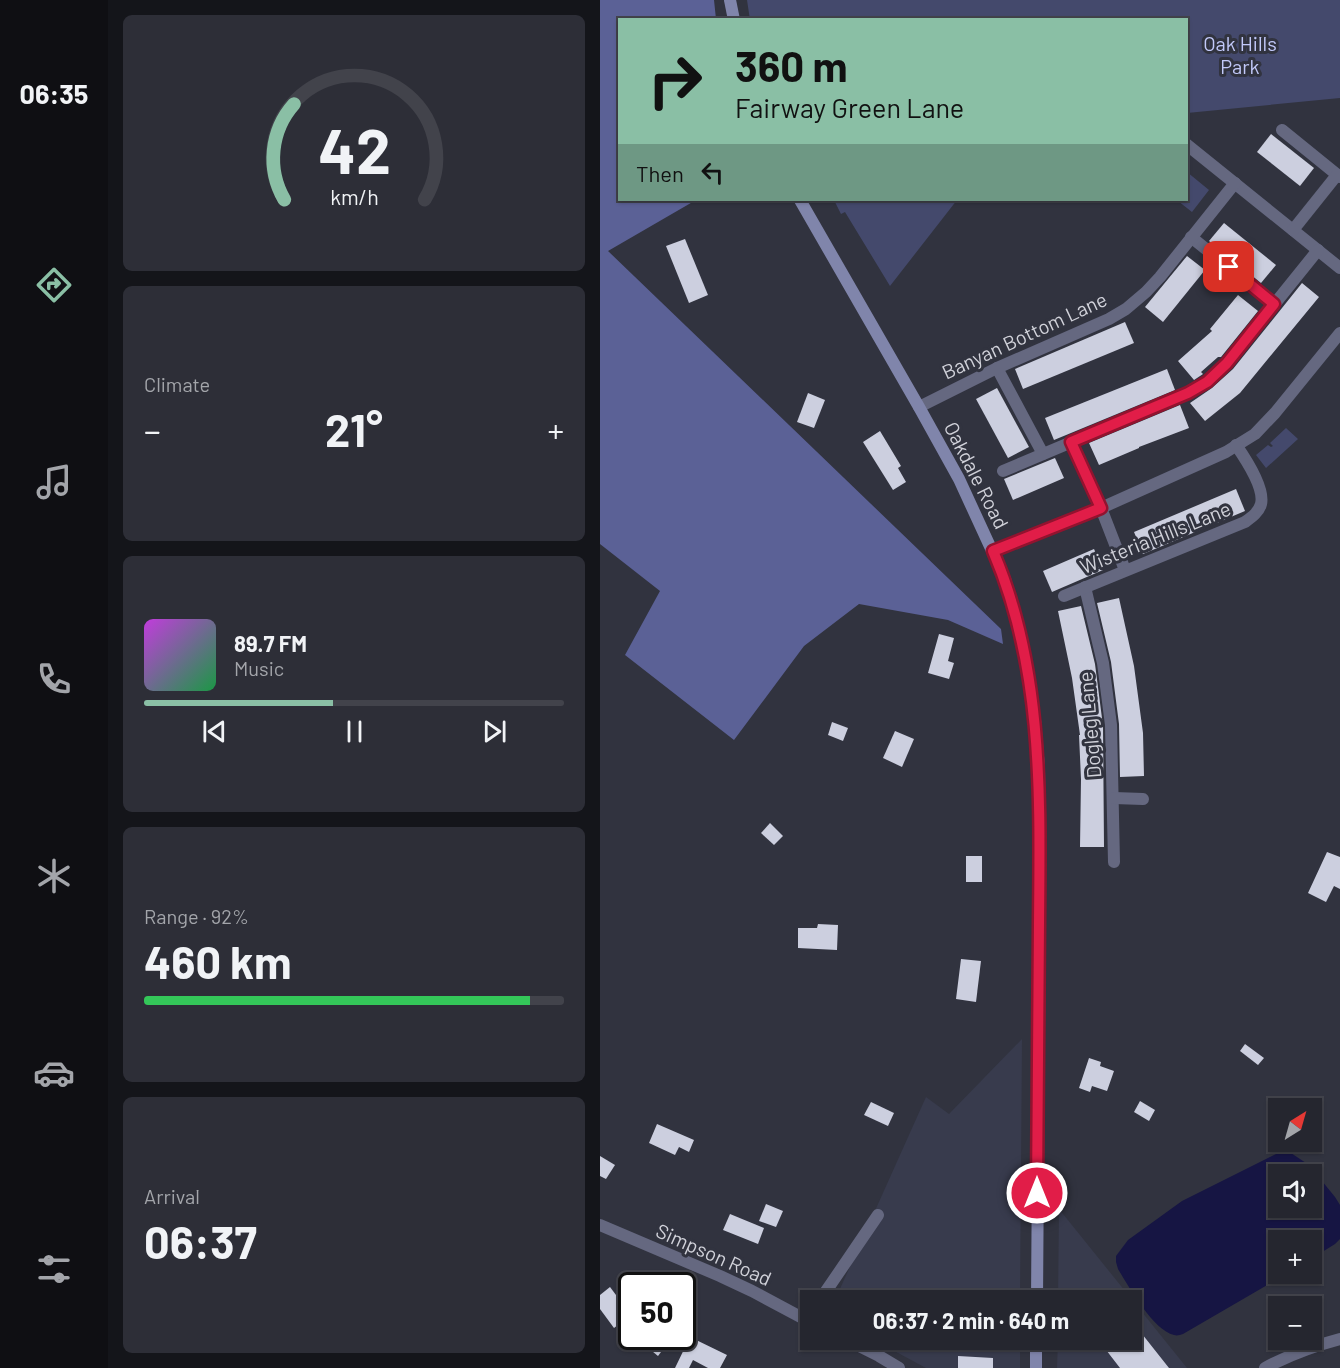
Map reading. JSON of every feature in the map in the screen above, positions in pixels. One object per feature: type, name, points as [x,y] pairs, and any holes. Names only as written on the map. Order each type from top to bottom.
[{"type":"main road","points":[[730,0],[734,18]]},
{"type":"main road","name":"Oakdale Road","points":[[801,201],[959,479],[1005,579],[1021,635],[1035,720],[1039,768],[1037,1290]]},
{"type":"main road","points":[[1036,1350],[1036,1368]]},
{"type":"street","points":[[1282,130],[1339,176],[1293,230]]},
{"type":"street","points":[[1188,146],[1340,268]]},
{"type":"street","name":"Banyan Bottom Lane","points":[[919,406],[1126,309],[1160,277],[1235,183]]},
{"type":"street","points":[[1191,237],[1274,304]]},
{"type":"street","points":[[1003,471],[1188,393],[1207,382],[1227,363],[1318,250]]},
{"type":"street","points":[[993,551],[1101,508],[1236,446],[1255,434],[1275,413],[1340,333]]},
{"type":"street","points":[[997,368],[1043,454]]},
{"type":"street","points":[[1071,442],[1101,508],[1125,570]]},
{"type":"street","name":"Wisteria Hills Lane","points":[[1064,596],[1245,522],[1256,514],[1261,505],[1262,496],[1247,461],[1236,446]]},
{"type":"street","name":"Dogleg Lane","points":[[1085,587],[1105,673],[1112,725],[1114,862]]},
{"type":"street","points":[[1114,798],[1143,799]]},
{"type":"street","points":[[827,1290],[878,1215]]},
{"type":"street","name":"Simpson Road","points":[[602,1229],[720,1276],[800,1315]]},
{"type":"street","points":[[1265,1368],[1316,1345],[1340,1339]]},
{"type":"street","points":[[867,1350],[898,1368]]},
{"type":"shaded area","points":[[600,0],[714,0],[716,18],[618,18],[618,201],[694,201],[608,251],[1001,629],[1003,644],[948,620],[859,604],[804,646],[734,740],[625,655],[660,591],[600,544]]},
{"type":"shaded area","points":[[1022,1039],[1020,1290],[839,1290],[926,1097],[949,1114]]},
{"type":"shaded area","points":[[1278,1153],[1291,1153],[1308,1164],[1268,1164],[1268,1218],[1322,1218],[1322,1181],[1340,1205],[1340,1239],[1335,1244],[1322,1252],[1322,1230],[1268,1230],[1269,1284],[1178,1335],[1166,1331],[1150,1317],[1142,1307],[1142,1290],[1131,1290],[1118,1269],[1116,1256],[1128,1240],[1182,1201]]},
{"type":"shaded area","points":[[1059,1209],[1124,1290],[1058,1290]]},
{"type":"shaded area","points":[[1142,1312],[1187,1368],[1057,1368],[1058,1350],[1142,1350]]},
{"type":"shaded area","points":[[893,1350],[1020,1350],[1020,1368],[926,1368]]},
{"type":"green space","name":"Oak Hills Park","points":[[747,0],[1340,0],[1340,98],[1188,113],[1188,18],[750,18]]},
{"type":"green space","points":[[1188,173],[1209,190],[1192,212],[1178,201],[1188,201]]},
{"type":"green space","points":[[834,201],[956,201],[890,286],[845,212],[841,214]]},
{"type":"green space","points":[[1286,428],[1298,439],[1266,468],[1256,455],[1268,445],[1273,446],[1270,443]]},
{"type":"building","points":[[1271,134],[1314,168],[1300,186],[1257,152]]},
{"type":"building","points":[[1224,223],[1276,265],[1261,283],[1209,241]]},
{"type":"building","points":[[685,239],[708,295],[689,303],[666,246]]},
{"type":"building","points":[[1187,256],[1205,270],[1163,322],[1145,307]]},
{"type":"building","points":[[1302,283],[1319,297],[1240,393],[1205,421],[1190,403],[1212,388],[1233,369]]},
{"type":"building","points":[[1238,295],[1258,311],[1221,357],[1218,357],[1201,372],[1203,374],[1194,380],[1178,361],[1212,331],[1210,329]]},
{"type":"building","points":[[1125,322],[1134,343],[1023,389],[1015,369]]},
{"type":"building","points":[[1167,369],[1175,390],[1054,440],[1045,418]]},
{"type":"building","points":[[997,388],[1029,447],[1008,458],[976,399]]},
{"type":"building","points":[[808,393],[825,400],[814,428],[797,422]]},
{"type":"building","points":[[1180,405],[1189,428],[1099,465],[1089,443]]},
{"type":"building","points":[[880,431],[901,466],[898,468],[906,482],[893,490],[863,442]]},
{"type":"building","points":[[1055,458],[1064,478],[1013,500],[1004,479]]},
{"type":"building","points":[[1236,489],[1245,511],[1143,554],[1134,532]]},
{"type":"building","points":[[1094,549],[1103,570],[1052,592],[1043,571]]},
{"type":"building","points":[[1119,598],[1134,666],[1143,733],[1144,776],[1120,777],[1119,724],[1111,662],[1097,603]]},
{"type":"building","points":[[1081,606],[1095,664],[1103,726],[1104,847],[1080,847],[1080,735],[1072,678],[1058,611]]},
{"type":"building","points":[[939,634],[954,638],[948,661],[954,663],[949,679],[928,673]]},
{"type":"building","points":[[832,722],[848,728],[843,741],[828,735]]},
{"type":"building","points":[[895,731],[914,739],[902,767],[883,758]]},
{"type":"building","points":[[770,823],[783,836],[774,845],[761,833]]},
{"type":"building","points":[[1327,852],[1340,857],[1340,889],[1334,886],[1326,902],[1308,893]]},
{"type":"building","points":[[966,856],[982,856],[982,882],[966,882]]},
{"type":"building","points":[[818,924],[838,925],[837,950],[798,948],[798,928],[817,928]]},
{"type":"building","points":[[961,959],[981,961],[976,1002],[956,999]]},
{"type":"building","points":[[1245,1044],[1264,1058],[1258,1065],[1240,1051]]},
{"type":"building","points":[[1089,1058],[1101,1062],[1100,1066],[1114,1071],[1107,1091],[1092,1086],[1090,1092],[1079,1088]]},
{"type":"building","points":[[1140,1101],[1155,1110],[1149,1121],[1134,1112]]},
{"type":"building","points":[[871,1102],[894,1113],[888,1126],[864,1115]]},
{"type":"building","points":[[657,1124],[694,1140],[689,1152],[679,1147],[675,1155],[649,1143]]},
{"type":"building","points":[[600,1156],[615,1165],[606,1179],[600,1176]]},
{"type":"building","points":[[766,1204],[783,1211],[776,1227],[759,1221]]},
{"type":"building","points":[[730,1214],[764,1228],[758,1244],[723,1230]]},
{"type":"building","points":[[610,1287],[618,1298],[618,1325],[614,1328],[600,1309],[600,1295]]},
{"type":"building","points":[[1142,1334],[1169,1368],[1120,1368],[1106,1350],[1142,1350]]},
{"type":"building","points":[[696,1340],[727,1355],[720,1368],[708,1368],[693,1360],[689,1368],[675,1368],[684,1350],[696,1350]]},
{"type":"building","points":[[651,1350],[662,1350],[658,1356]]},
{"type":"building","points":[[958,1356],[993,1358],[993,1368],[958,1368]]},
{"type":"route","points":[[1037,1193],[1039,768],[1035,720],[1021,635],[1005,579],[993,551],[1101,508],[1071,442],[1188,393],[1207,382],[1227,363],[1274,304],[1229,267]]}]
